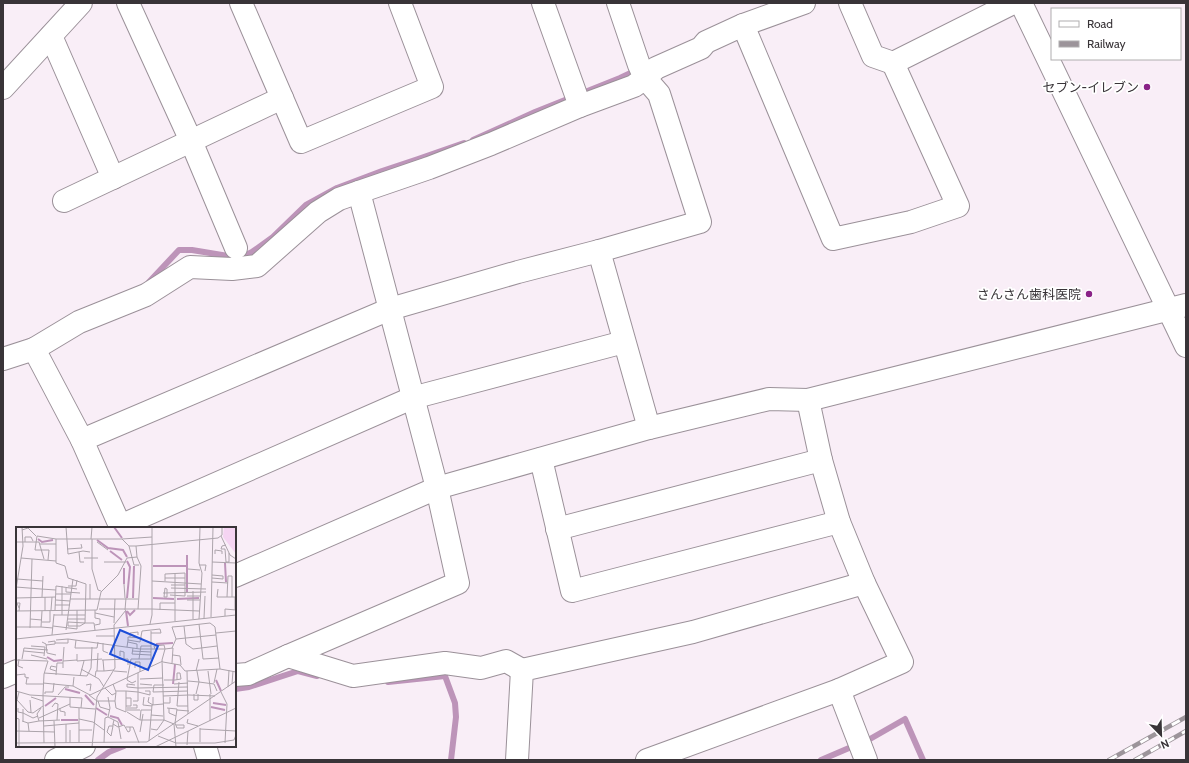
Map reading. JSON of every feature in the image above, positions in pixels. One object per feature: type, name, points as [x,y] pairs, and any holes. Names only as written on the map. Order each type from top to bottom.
[{"type":"street","points":[[3,88],[80,3]]},
{"type":"street","points":[[128,3],[191,141],[236,248]]},
{"type":"street","points":[[241,3],[301,142],[432,87],[400,3]]},
{"type":"street","points":[[543,3],[578,99]]},
{"type":"street","points":[[82,440],[390,309],[518,272],[599,252],[700,222],[658,94],[642,72],[618,3]]},
{"type":"street","points":[[3,360],[29,351],[79,322],[146,295],[190,267],[232,269],[257,266],[318,212],[340,199],[429,168],[578,99],[634,86],[642,72],[656,68],[701,48],[706,42],[743,25],[804,3]]},
{"type":"street","points":[[850,3],[873,56],[893,63],[1013,3]]},
{"type":"street","points":[[1021,3],[1177,307],[1186,346]]},
{"type":"street","points":[[743,25],[833,239],[911,222],[958,206],[893,63]]},
{"type":"street","points":[[51,36],[113,178]]},
{"type":"street","points":[[64,201],[282,98]]},
{"type":"street","points":[[236,675],[248,674],[458,583],[437,488],[412,398],[359,192]]},
{"type":"street","points":[[599,252],[649,428]]},
{"type":"street","points":[[236,576],[437,488],[649,428],[769,399],[808,400],[1177,307]]},
{"type":"street","points":[[29,351],[82,440],[121,527],[412,398],[624,342]]},
{"type":"street","points":[[647,760],[838,690],[902,662],[864,582],[839,522],[821,460],[808,400]]},
{"type":"street","points":[[540,459],[572,591],[839,522]]},
{"type":"street","points":[[557,529],[821,460]]},
{"type":"street","points":[[288,656],[353,676],[445,663],[481,668],[506,662],[522,670],[693,632],[864,582]]},
{"type":"street","points":[[517,760],[522,670]]},
{"type":"street","points":[[3,677],[16,671]]},
{"type":"street","points":[[838,690],[862,749]]},
{"type":"street","points":[[56,760],[82,747]]},
{"type":"street","points":[[205,747],[209,760]]},
{"type":"waterway","points":[[473,140],[535,112],[637,70]]},
{"type":"waterway","points":[[149,282],[179,250],[192,250],[240,258],[252,252],[273,237],[306,205],[337,188],[464,143]]},
{"type":"waterway","points":[[236,689],[249,687],[298,671],[317,676]]},
{"type":"waterway","points":[[388,682],[445,676],[455,703],[456,717],[451,760]]},
{"type":"waterway","points":[[821,760],[870,739],[905,719],[923,760]]},
{"type":"waterway","points":[[98,760],[109,752],[122,747]]},
{"type":"railway","points":[[1109,760],[1186,717]]},
{"type":"railway","points":[[1135,760],[1186,731]]},
{"type":"place","name":"セブン-イレブン","points":[[1147,87]]},
{"type":"place","name":"さんさん歯科医院","points":[[1089,294]]}]
